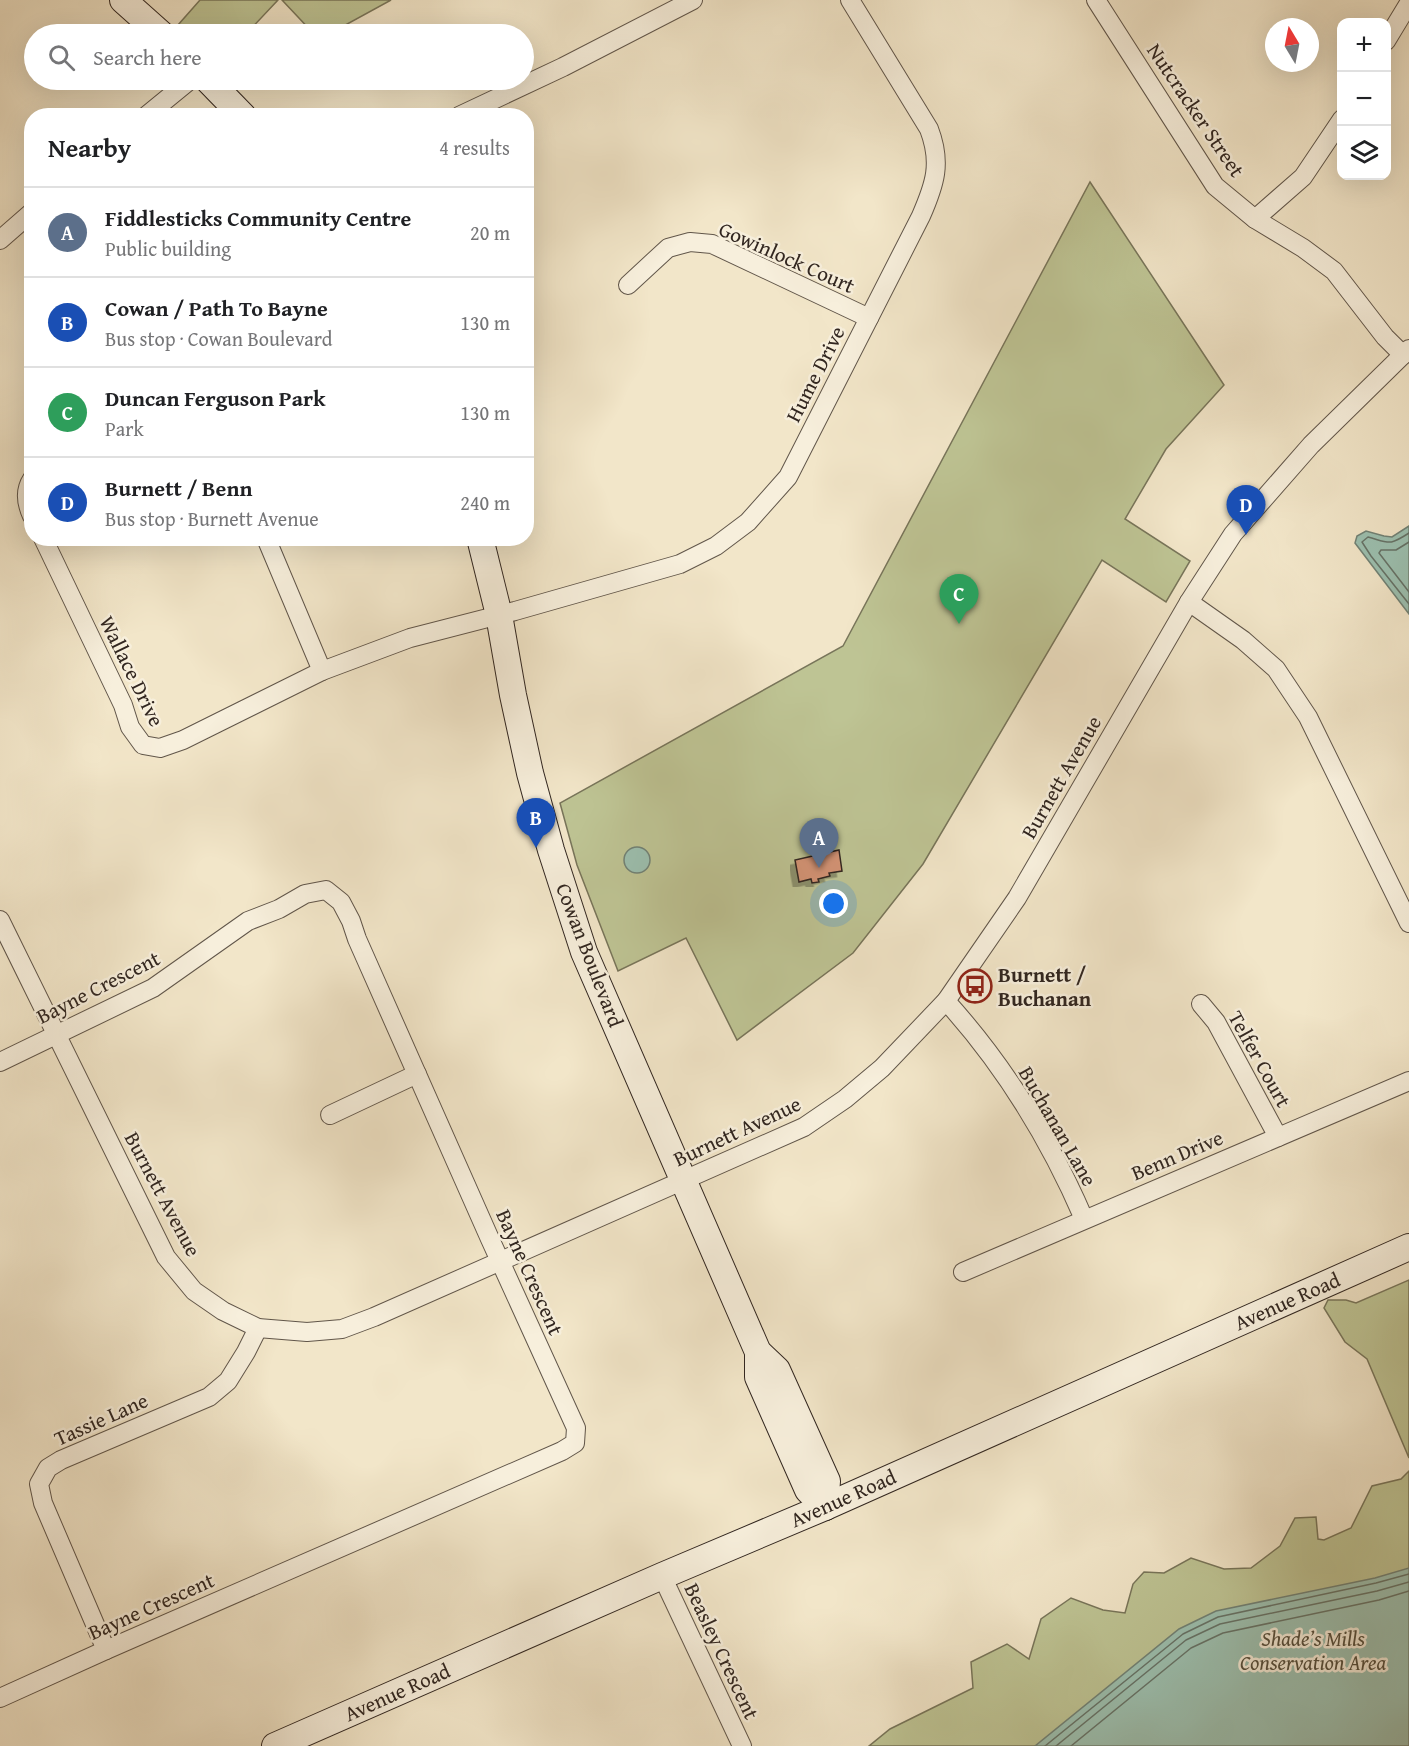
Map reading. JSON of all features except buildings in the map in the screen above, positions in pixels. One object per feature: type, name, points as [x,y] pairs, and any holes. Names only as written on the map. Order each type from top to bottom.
[{"type":"street","points":[[123,0],[150,24]]},
{"type":"street","points":[[534,81],[693,0]]},
{"type":"street","name":"Hume Drive","points":[[499,615],[680,564],[716,546],[747,522],[788,477],[934,187],[937,163],[935,144],[929,129],[850,0]]},
{"type":"street","name":"Nutcracker Street","points":[[1096,0],[1215,186],[1255,219],[1303,248],[1334,271],[1385,337],[1406,352]]},
{"type":"street","points":[[1391,33],[1409,3]]},
{"type":"street","points":[[156,108],[178,90]]},
{"type":"street","points":[[218,90],[235,108]]},
{"type":"street","points":[[476,108],[514,90]]},
{"type":"street","points":[[1255,219],[1303,177],[1337,125]]},
{"type":"street","points":[[0,240],[24,219]]},
{"type":"street","name":"Gowinlock Court","points":[[628,285],[668,248],[690,242],[712,244],[868,318]]},
{"type":"street","name":"Burnett Avenue","points":[[0,920],[166,1257],[194,1291],[223,1311],[258,1328],[307,1332],[342,1329],[374,1317],[804,1127],[845,1099],[882,1068],[946,1001],[1017,898],[1189,602],[1233,534],[1311,445],[1406,352]]},
{"type":"street","name":"Wallace Drive","points":[[47,546],[123,705],[130,727],[143,744],[160,748],[183,740],[322,671],[410,638],[499,615]]},
{"type":"street","points":[[269,546],[322,671]]},
{"type":"street","name":"Cowan Boulevard","points":[[482,546],[499,615],[530,773],[551,850],[584,952],[758,1352],[777,1370],[827,1481],[825,1507]]},
{"type":"street","points":[[1189,602],[1243,640],[1276,669],[1308,717],[1409,923]]},
{"type":"street","name":"Bayne Crescent","points":[[0,1062],[153,988],[248,921],[279,909],[305,894],[326,890],[341,902],[346,911],[576,1428],[575,1443],[562,1451],[0,1698]]},
{"type":"street","name":"Buchanan Lane","points":[[946,1001],[1024,1103],[1084,1219]]},
{"type":"street","name":"Telfer Court","points":[[1201,1004],[1216,1022],[1278,1137]]},
{"type":"street","points":[[330,1116],[417,1074]]},
{"type":"street","name":"Benn Drive","points":[[963,1272],[1409,1081]]},
{"type":"street","name":"Avenue Road","points":[[275,1746],[825,1507],[1409,1247]]},
{"type":"street","name":"Tassie Lane","points":[[106,1650],[43,1503],[39,1484],[48,1468],[61,1460],[209,1397],[228,1381],[258,1328]]},
{"type":"street","name":"Beasley Crescent","points":[[662,1576],[742,1746]]},
{"type":"green space","points":[[200,0],[278,0],[255,24],[179,24]]},
{"type":"green space","points":[[282,0],[391,0],[347,24],[305,24]]},
{"type":"green space","points":[[1090,182],[1224,385],[1166,449],[1125,519],[1190,561],[1166,602],[1102,560],[923,864],[853,953],[737,1040],[686,938],[618,971],[577,865],[560,803],[843,646]]},
{"type":"green space","points":[[1409,1280],[1409,1458],[1367,1359],[1345,1342],[1324,1308],[1328,1300],[1346,1300],[1356,1303]]},
{"type":"green space","name":"Shade’s Mills Conservation Area","points":[[1409,1471],[1409,1746],[869,1746],[890,1729],[973,1688],[971,1662],[1007,1644],[1029,1659],[1041,1619],[1071,1598],[1103,1610],[1125,1613],[1133,1584],[1144,1572],[1164,1573],[1191,1558],[1224,1569],[1251,1568],[1280,1546],[1295,1518],[1316,1517],[1318,1539],[1324,1540],[1351,1528],[1372,1486],[1401,1479]]},
{"type":"water","points":[[1409,526],[1409,614],[1355,543],[1357,536],[1366,531],[1392,537]]},
{"type":"water","points":[[637,847],[646,851],[650,860],[646,869],[637,873],[628,869],[624,860],[628,851]]},
{"type":"water","name":"Shade’s Mills Conservation Area","points":[[1409,1568],[1409,1746],[1035,1746],[1179,1629],[1216,1611],[1375,1578]]},
{"type":"place","name":"Burnett / Benn","points":[[1246,535]]},
{"type":"place","name":"Duncan Ferguson Park","points":[[959,624]]},
{"type":"place","name":"Cowan / Path To Bayne","points":[[536,848]]},
{"type":"place","name":"Fiddlesticks Community Centre","points":[[819,868]]},
{"type":"place","name":"Burnett / Buchanan","points":[[975,986]]}]
